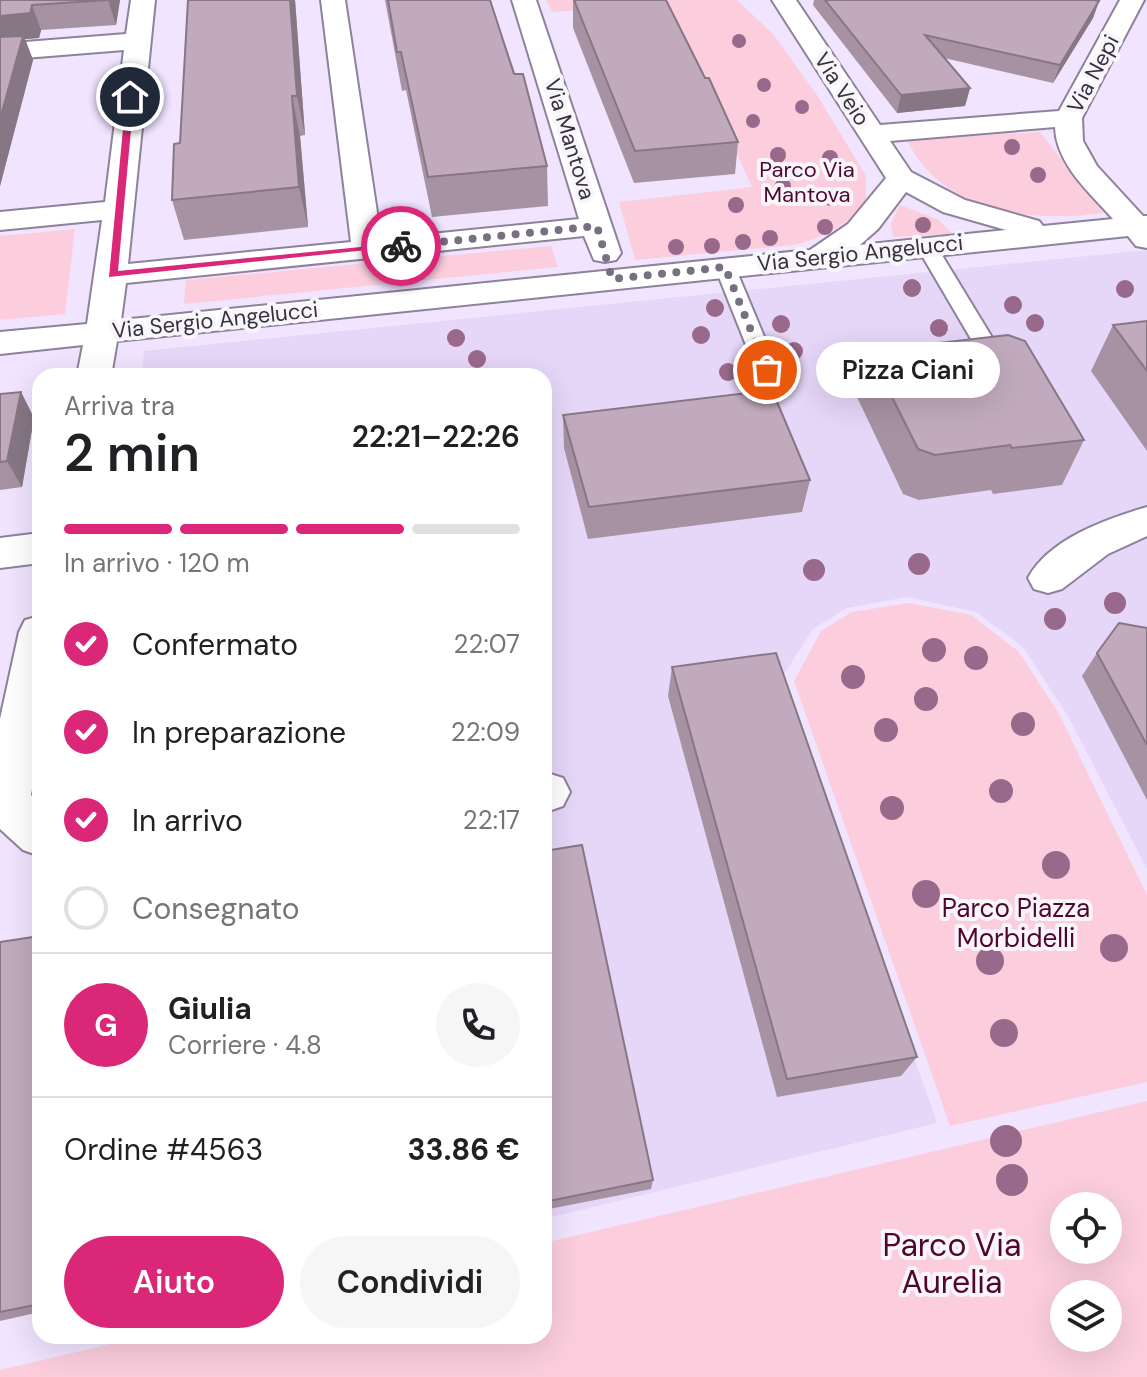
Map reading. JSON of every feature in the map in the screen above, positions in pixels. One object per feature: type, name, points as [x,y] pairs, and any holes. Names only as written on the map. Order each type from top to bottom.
[{"type":"street","points":[[96,368],[113,275],[117,210],[143,0]]},
{"type":"street","points":[[333,0],[367,249]]},
{"type":"street","name":"Via Mantova","points":[[524,0],[612,279]]},
{"type":"street","name":"Via Veio","points":[[784,0],[901,178],[979,215],[1062,234]]},
{"type":"street","name":"Via Nepi","points":[[1132,0],[1068,118],[1069,141],[1085,170],[1143,230]]},
{"type":"street","points":[[0,52],[137,41]]},
{"type":"street","points":[[871,134],[1068,118]]},
{"type":"street","points":[[821,257],[858,235],[872,221],[901,178]]},
{"type":"street","points":[[0,221],[117,210]]},
{"type":"street","points":[[113,275],[597,226]]},
{"type":"street","name":"Via Sergio Angelucci","points":[[0,343],[821,257],[1062,234],[1143,230]]},
{"type":"street","points":[[1048,578],[1080,551],[1103,537],[1147,521]]},
{"type":"street","points":[[0,553],[32,549]]},
{"type":"street","points":[[32,669],[3,802],[32,830]]},
{"type":"lane","points":[[927,247],[982,339]]},
{"type":"lane","points":[[725,267],[767,370]]},
{"type":"shaded area","points":[[1147,250],[1147,869],[1068,716],[1023,647],[976,612],[907,597],[847,608],[813,629],[781,679],[937,1123],[552,1217],[552,368],[143,368],[144,351]]},
{"type":"green space","name":"Parco Via Mantova","points":[[546,0],[737,0],[774,35],[817,95],[866,176],[866,201],[834,230],[793,245],[635,260],[619,202],[752,187],[669,5],[552,12]]},
{"type":"green space","points":[[1040,132],[1103,213],[1047,216],[991,208],[965,198],[942,184],[923,165],[907,140]]},
{"type":"green space","points":[[900,205],[939,220],[953,234],[893,237],[891,223]]},
{"type":"green space","points":[[75,229],[65,314],[0,320],[0,236]]},
{"type":"green space","points":[[551,246],[558,267],[184,304],[186,280]]},
{"type":"green space","name":"Parco Piazza Morbidelli","points":[[909,603],[971,615],[1018,651],[1058,712],[1147,895],[1147,1082],[950,1126],[794,681],[821,631],[852,612]]},
{"type":"green space","name":"Parco Via Aurelia","points":[[1147,1101],[1147,1377],[0,1377],[0,1370],[111,1344],[552,1344],[552,1241]]},
{"type":"building","points":[[0,0],[108,0],[32,5],[30,13],[0,16]]},
{"type":"building","points":[[188,0],[290,0],[297,96],[292,96],[299,187],[172,200],[174,144],[180,143]]},
{"type":"building","points":[[388,0],[490,0],[514,74],[523,74],[547,166],[428,177],[401,52],[397,52]]},
{"type":"building","points":[[574,0],[666,0],[705,78],[709,78],[738,142],[635,151]]},
{"type":"building","points":[[825,0],[1099,1],[1060,65],[925,35],[970,88],[901,95]]},
{"type":"building","points":[[23,36],[0,119],[0,37]]},
{"type":"building","points":[[1147,321],[1147,371],[1113,325]]},
{"type":"building","points":[[1008,335],[1025,341],[1084,440],[1012,448],[1010,445],[935,455],[918,449],[869,351]]},
{"type":"building","points":[[772,390],[810,480],[589,507],[563,415]]},
{"type":"building","points":[[21,392],[7,461],[0,462],[0,394]]},
{"type":"building","points":[[1119,623],[1147,628],[1147,745],[1097,653]]},
{"type":"building","points":[[776,653],[917,1057],[787,1079],[672,667]]},
{"type":"building","points":[[582,845],[653,1180],[552,1200],[552,850]]},
{"type":"building","points":[[32,937],[32,1306],[0,1312],[0,942]]},
{"type":"way so far","points":[[401,246],[597,226],[612,279],[725,267],[767,370]]},
{"type":"place","name":"Pizza Ciani","points":[[767,370]]},
{"type":"route","points":[[130,97],[113,275],[401,246]]}]
